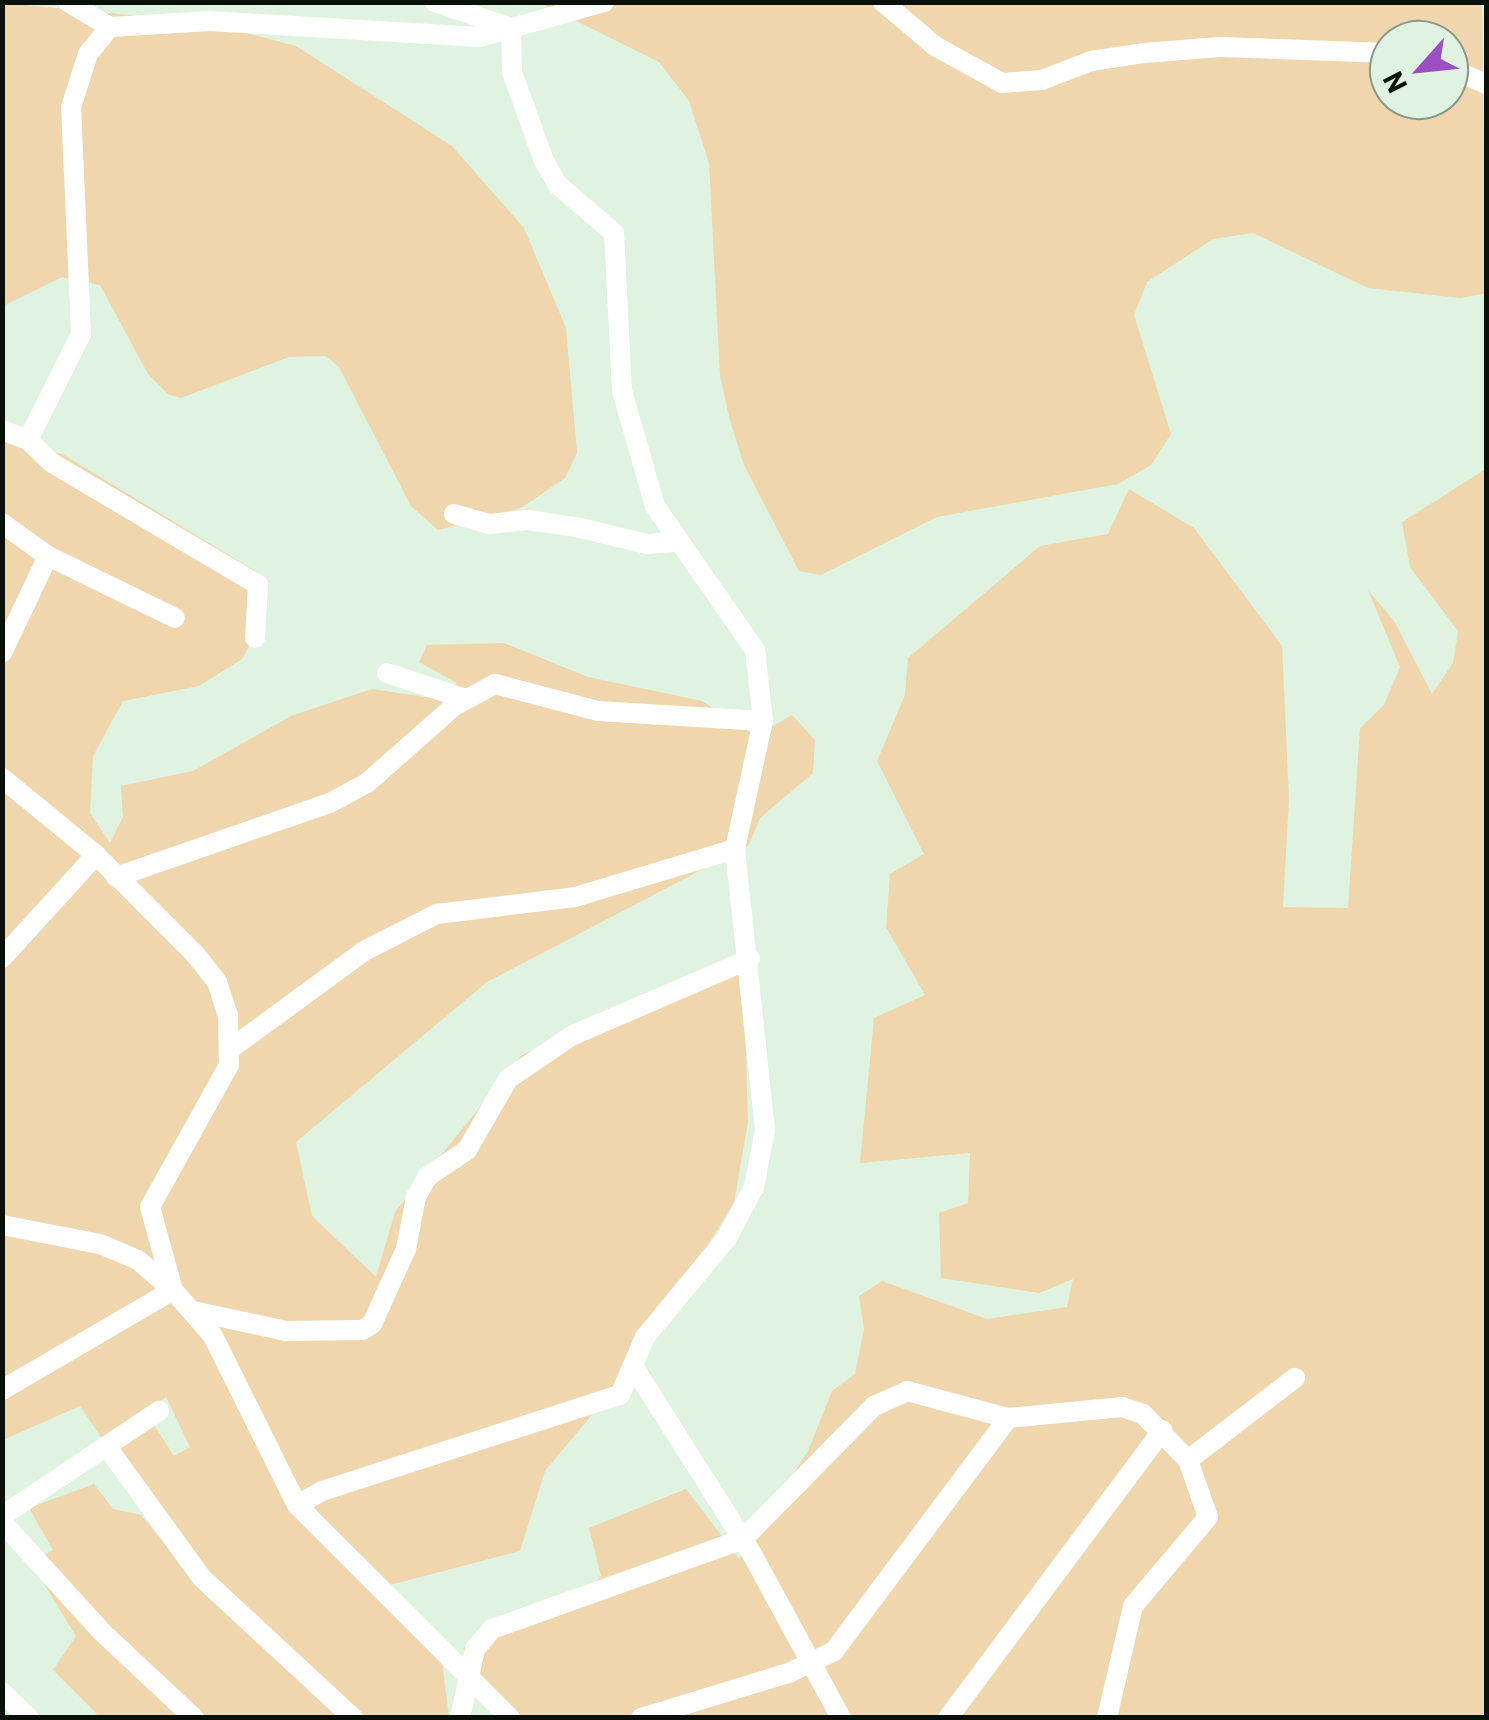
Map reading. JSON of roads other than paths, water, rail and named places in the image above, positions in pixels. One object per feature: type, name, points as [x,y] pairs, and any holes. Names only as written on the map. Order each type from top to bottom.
[{"type":"street","points":[[68,2],[110,27],[210,21],[480,37],[604,2]]},
{"type":"street","points":[[435,2],[511,28]]},
{"type":"street","points":[[883,2],[935,46],[1002,83],[1042,80],[1091,61],[1163,51],[1369,53]]},
{"type":"street","points":[[28,440],[81,334],[71,108],[88,54],[110,27]]},
{"type":"street","points":[[297,1505],[322,1491],[620,1395],[635,1369],[645,1337],[727,1238],[754,1187],[765,1130],[750,959],[735,849],[763,720],[755,650],[675,542],[632,445],[616,334],[614,234],[557,184],[544,162],[512,72],[511,28]]},
{"type":"street","points":[[2,430],[28,440],[52,463],[258,585],[255,638]]},
{"type":"street","points":[[454,514],[490,524],[528,520],[647,544],[675,542]]},
{"type":"street","points":[[2,524],[48,556],[175,618]]},
{"type":"street","points":[[2,652],[48,556]]},
{"type":"street","points":[[387,672],[466,699]]},
{"type":"street","points":[[116,876],[330,802],[367,783],[466,699],[495,684],[529,688],[598,711],[763,720]]},
{"type":"street","points":[[2,778],[96,856],[217,982],[233,1046]]},
{"type":"street","points":[[173,1290],[150,1207],[233,1046],[364,952],[437,914],[575,897],[735,849]]},
{"type":"street","points":[[2,958],[96,856]]},
{"type":"street","points":[[193,1311],[286,1332],[362,1330],[372,1324],[406,1249],[416,1197],[427,1178],[466,1150],[508,1079],[571,1036],[750,959]]},
{"type":"street","points":[[2,1225],[100,1244],[138,1260],[173,1290],[193,1311],[236,1378],[297,1505],[510,1718]]},
{"type":"street","points":[[2,1390],[173,1290]]},
{"type":"street","points":[[635,1369],[742,1539],[841,1718]]},
{"type":"street","points":[[1188,1460],[1295,1378]]},
{"type":"street","points":[[460,1718],[475,1649],[510,1619],[742,1539],[890,1395],[926,1393],[1008,1418],[1122,1407],[1163,1430],[1188,1460],[1208,1517],[1132,1606],[1107,1718]]},
{"type":"street","points":[[159,1411],[2,1519],[102,1632],[194,1718]]},
{"type":"street","points":[[641,1718],[812,1664],[834,1651],[1008,1418]]},
{"type":"street","points":[[948,1718],[1163,1430]]},
{"type":"street","points":[[107,1447],[202,1578],[354,1718]]},
{"type":"street","points":[[2,1692],[29,1718]]}]
